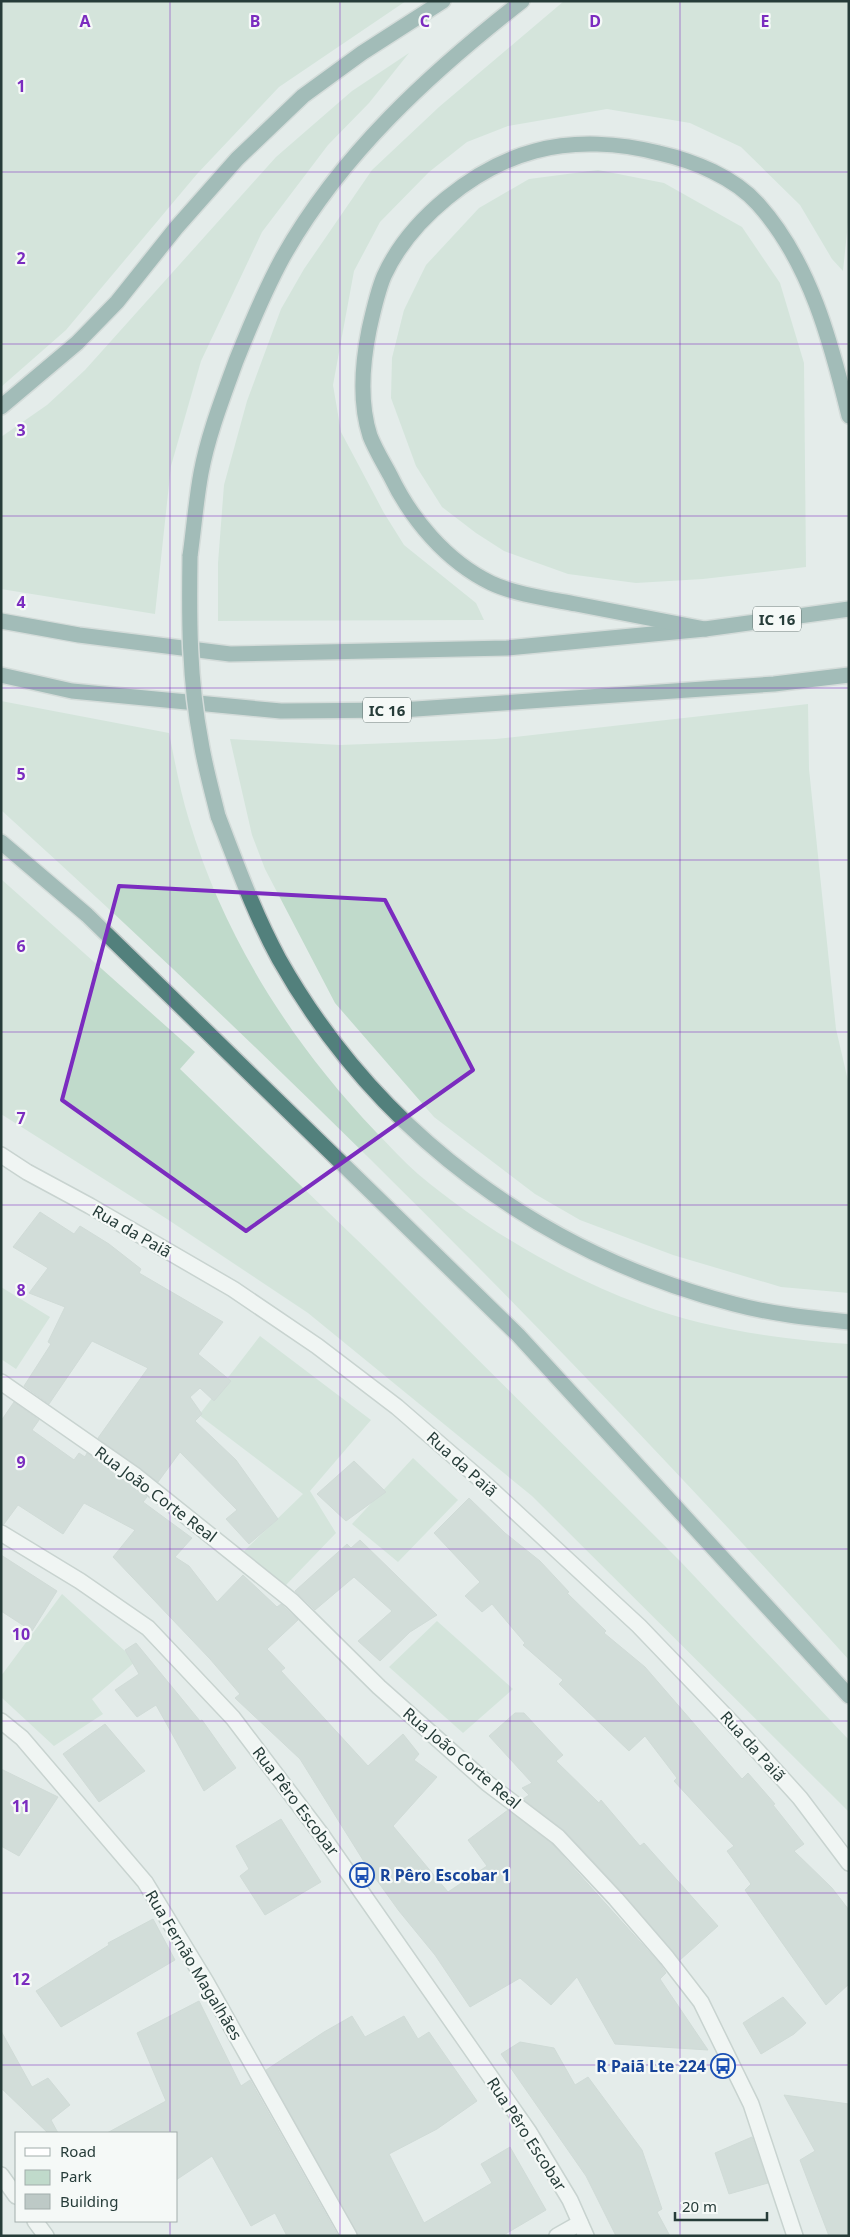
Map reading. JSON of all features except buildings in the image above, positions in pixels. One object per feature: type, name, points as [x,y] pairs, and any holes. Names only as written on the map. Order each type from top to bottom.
[{"type":"highway","points":[[1,407],[77,343],[237,159],[303,96],[362,53],[443,1]]},
{"type":"highway","points":[[522,1],[439,69],[381,125],[323,196],[283,258],[246,336],[222,400],[201,472],[190,556],[189,621],[200,742],[218,816],[252,905],[279,959],[314,1015],[355,1068],[400,1117],[447,1159],[500,1200],[552,1232],[604,1259],[660,1282],[735,1305],[794,1316],[849,1322]]},
{"type":"highway","points":[[706,629],[544,598],[492,584],[458,562],[424,530],[404,504],[370,436],[362,391],[366,347],[375,304],[384,276],[397,254],[440,203],[462,187],[503,164],[536,151],[608,144],[679,158],[723,177],[757,202],[784,238],[817,307],[835,358],[849,416]]},
{"type":"highway","name":"IC 16","points":[[1,621],[78,636],[230,654],[507,648],[706,629],[849,609]]},
{"type":"highway","name":"IC 16","points":[[1,675],[72,691],[281,711],[401,710],[774,684],[849,675]]},
{"type":"highway","points":[[1,842],[87,915],[518,1335],[849,1696]]},
{"type":"street","name":"Rua da Paiã","points":[[1,1155],[27,1172],[233,1288],[317,1346],[397,1407],[480,1478],[639,1626],[734,1725],[800,1798],[849,1863]]},
{"type":"street","name":"Rua João Corte Real","points":[[1,1382],[136,1476],[292,1600],[379,1687],[487,1783],[558,1837],[616,1899],[667,1958],[701,2002],[751,2104],[795,2236]]},
{"type":"street","name":"Rua Pêro Escobar","points":[[1,1533],[80,1581],[148,1628],[233,1718],[322,1834],[529,2132],[570,2200],[583,2229]]},
{"type":"street","name":"Rua Fernão Magalhães","points":[[1,1721],[22,1738],[145,1882],[235,2032],[349,2236]]},
{"type":"street","points":[[1,2175],[15,2195]]},
{"type":"street","points":[[36,2222],[46,2236]]},
{"type":"street","points":[[557,2236],[583,2229]]},
{"type":"highlighted area","points":[[119,886],[385,900],[473,1070],[246,1231],[62,1100]]},
{"type":"green space","points":[[1,1],[406,1],[279,87],[197,174],[66,330],[1,387]]},
{"type":"green space","points":[[564,1],[849,1],[849,213],[843,271],[832,259],[800,205],[741,147],[690,123],[607,109],[508,126],[467,142],[429,172],[380,222],[354,271],[333,385],[341,432],[384,513],[404,545],[476,603],[484,620],[218,621],[218,563],[224,485],[247,401],[281,309],[304,269],[372,170],[439,107]]},
{"type":"green space","points":[[409,53],[369,103],[328,145],[262,232],[201,361],[171,466],[155,614],[1,589],[1,437],[47,405],[85,370],[276,157],[352,91]]},
{"type":"green space","points":[[598,170],[664,183],[742,227],[780,283],[804,363],[806,567],[703,579],[636,583],[568,574],[504,551],[476,533],[442,507],[416,466],[391,398],[392,358],[404,310],[426,265],[479,208],[529,179]]},
{"type":"green space","points":[[1,701],[169,733],[186,809],[204,864],[221,906],[241,947],[264,987],[316,1063],[345,1098],[407,1164],[442,1194],[496,1231],[553,1265],[611,1293],[640,1304],[690,1320],[743,1332],[849,1344],[849,1660],[645,1440],[436,1225],[221,1015],[1,810]]},
{"type":"green space","points":[[808,704],[809,769],[836,1029],[849,1085],[849,1293],[781,1287],[673,1255],[580,1220],[535,1194],[434,1117],[335,1003],[265,869],[252,835],[230,739],[340,745],[496,739]]},
{"type":"green space","points":[[1,879],[195,1052],[180,1069],[383,1265],[680,1561],[849,1740],[849,1812],[532,1496],[308,1313],[167,1219],[1,1114]]},
{"type":"green space","points":[[1,1287],[50,1317],[16,1369],[1,1359]]},
{"type":"green space","points":[[260,1336],[371,1420],[310,1491],[336,1533],[285,1586],[244,1551],[303,1494],[199,1415]]},
{"type":"green space","points":[[413,1458],[458,1500],[398,1562],[352,1524]]},
{"type":"green space","points":[[62,1594],[136,1661],[92,1699],[103,1714],[54,1746],[1,1697],[1,1676]]},
{"type":"green space","points":[[437,1621],[513,1689],[463,1733],[389,1667]]},
{"type":"place","name":"R Pêro Escobar 1","points":[[362,1875]]},
{"type":"place","name":"R Paiã Lte 224","points":[[723,2066]]}]
